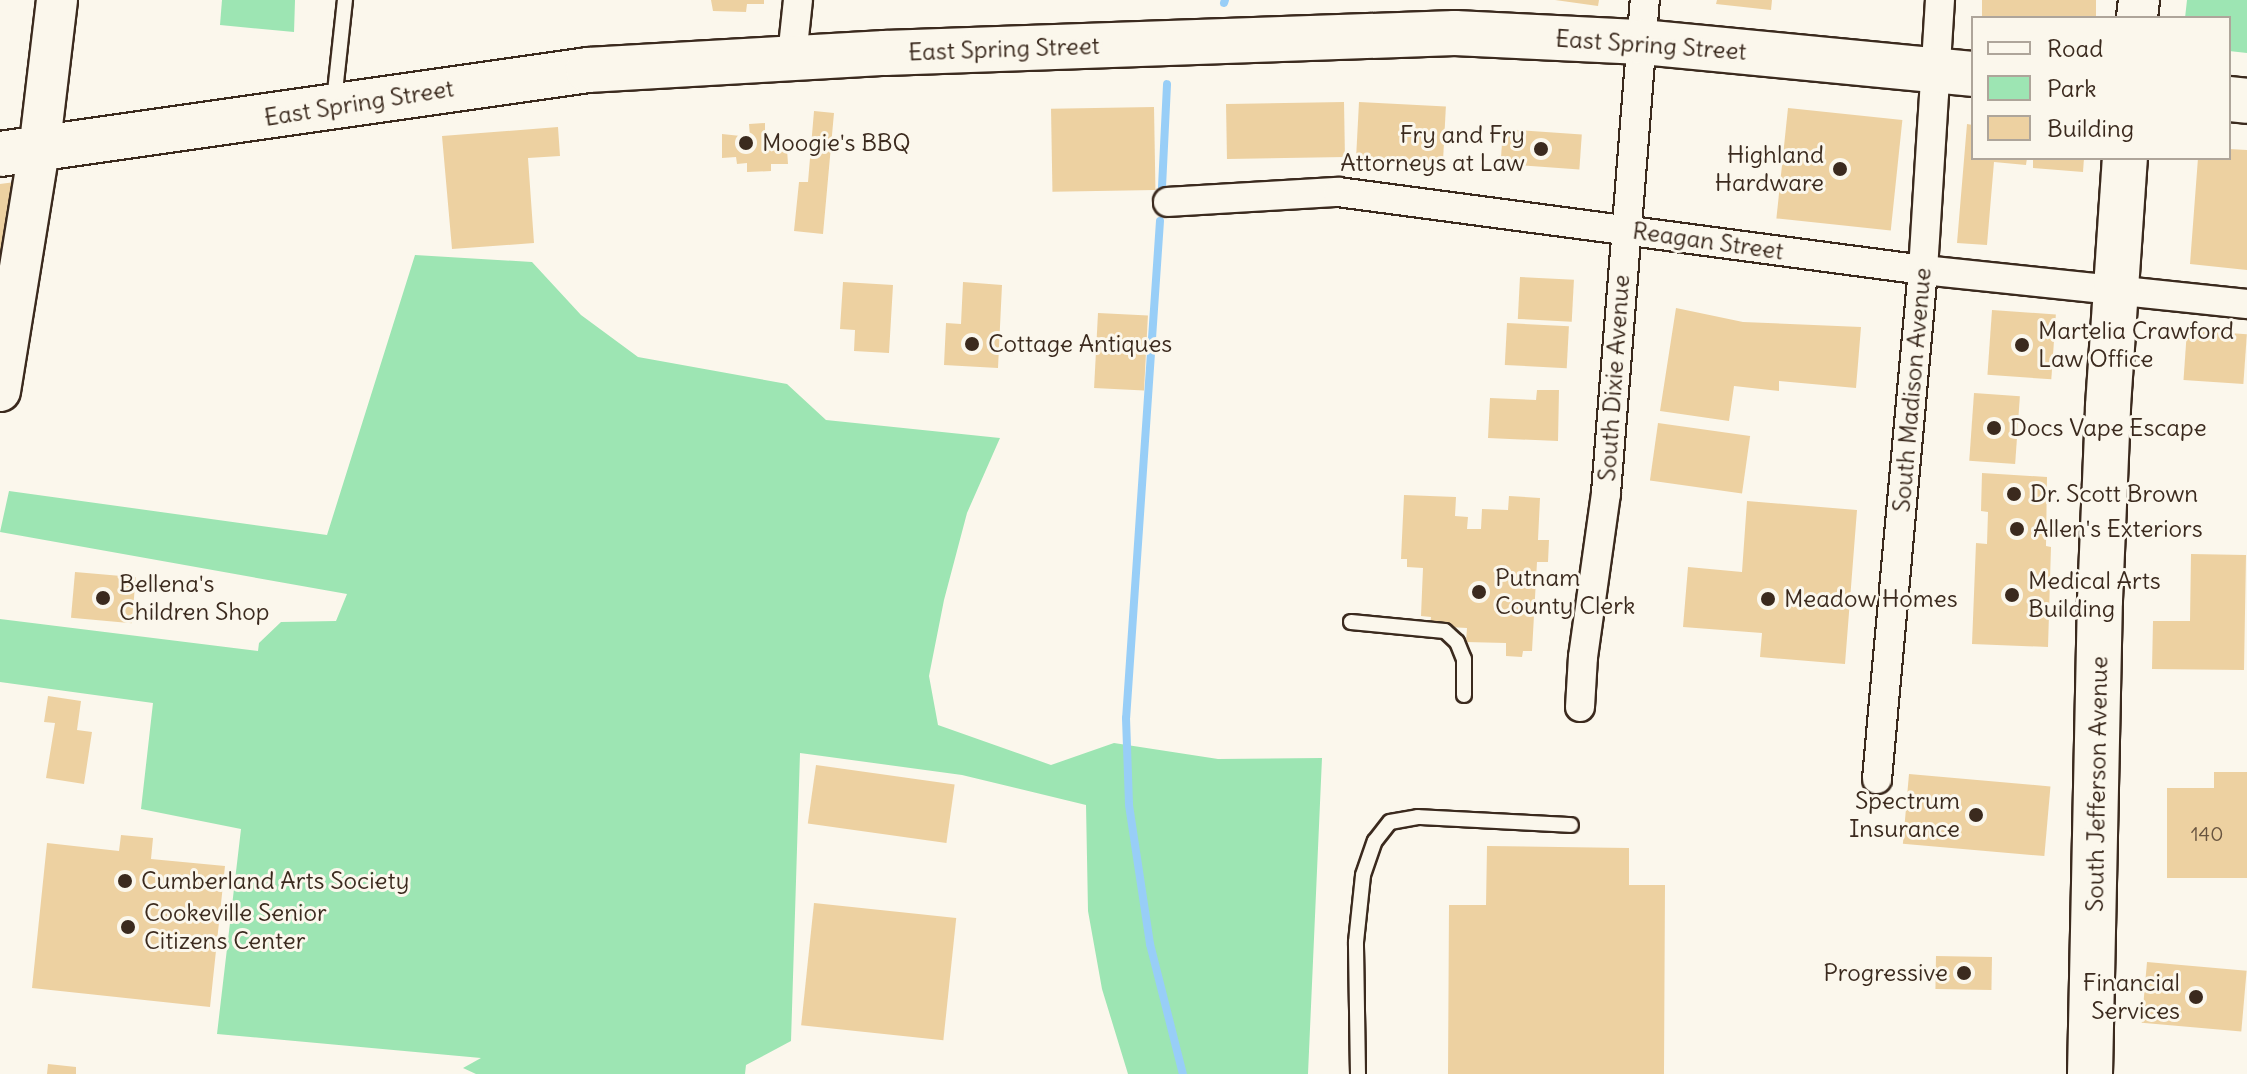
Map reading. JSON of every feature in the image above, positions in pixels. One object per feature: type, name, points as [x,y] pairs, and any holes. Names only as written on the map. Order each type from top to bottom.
[{"type":"main road","name":"East Spring Street","points":[[19,152],[588,70],[792,56],[1455,33],[1644,21],[1953,72]]},
{"type":"main road","name":"South Jefferson Avenue","points":[[2090,1074],[2100,600],[2115,290],[2125,160]]},
{"type":"street","points":[[0,391],[19,152],[57,0]]},
{"type":"street","points":[[792,56],[798,0]]},
{"type":"street","name":"South Madison Avenue","points":[[1877,779],[1923,270],[1953,72],[1940,0]]},
{"type":"street","name":"South Dixie Avenue","points":[[1580,707],[1583,657],[1606,493],[1644,21]]},
{"type":"street","name":"Reagan Street","points":[[1168,202],[1338,192],[1923,270],[2247,304]]},
{"type":"lane","points":[[333,109],[345,0]]},
{"type":"lane","points":[[1351,622],[1445,631],[1457,642],[1464,659],[1464,695]]},
{"type":"lane","points":[[1358,1074],[1356,942],[1363,875],[1375,841],[1390,822],[1418,817],[1571,825]]},
{"type":"green space","points":[[222,0],[295,0],[294,32],[220,25]]},
{"type":"green space","points":[[2187,0],[2247,0],[2247,53],[2231,51],[2231,16],[2185,16]]},
{"type":"green space","points":[[415,255],[532,262],[581,315],[638,357],[787,384],[826,420],[1000,438],[967,513],[944,600],[929,676],[938,725],[1051,765],[1114,743],[1218,759],[1322,758],[1308,1074],[1128,1074],[1102,989],[1088,911],[1086,805],[962,775],[800,753],[791,1041],[746,1065],[745,1074],[476,1074],[463,1068],[481,1058],[217,1034],[241,829],[141,809],[153,703],[0,682],[0,619],[258,651],[259,643],[281,622],[336,621],[347,594],[0,532],[9,491],[327,535]]},
{"type":"building","points":[[711,0],[764,0],[764,4],[747,4],[746,12],[713,11]]},
{"type":"building","points":[[1555,0],[1599,0],[1598,6]]},
{"type":"building","points":[[1717,0],[1772,0],[1771,10],[1716,4]]},
{"type":"building","points":[[1982,0],[2096,0],[2096,16],[1982,16]]},
{"type":"building","points":[[1344,102],[1345,157],[1227,159],[1226,104]]},
{"type":"building","points":[[1359,102],[1446,107],[1443,161],[1356,157]]},
{"type":"building","points":[[1154,107],[1155,190],[1052,192],[1051,109]]},
{"type":"building","name":"Highland Hardware","points":[[1788,108],[1902,120],[1891,230],[1776,218]]},
{"type":"building","points":[[814,111],[834,113],[823,234],[794,231],[799,182],[808,182]]},
{"type":"building","name":"Moogie's BBQ","points":[[765,123],[765,138],[771,137],[771,149],[787,149],[788,164],[771,164],[771,171],[747,172],[747,163],[737,164],[736,157],[722,158],[722,134],[750,137],[749,124]]},
{"type":"building","points":[[1967,124],[1971,125],[1971,160],[2027,160],[2026,165],[1994,162],[1987,245],[1957,243]]},
{"type":"building","points":[[558,127],[560,156],[528,158],[534,243],[452,249],[442,136]]},
{"type":"building","name":"Fry and Fry Attorneys at Law","points":[[1503,129],[1582,135],[1579,169],[1501,164]]},
{"type":"building","points":[[2231,149],[2247,150],[2247,270],[2190,264],[2198,160],[2231,160]]},
{"type":"building","points":[[2033,160],[2084,160],[2083,172],[2033,168]]},
{"type":"building","points":[[15,182],[2,253],[0,253],[0,184]]},
{"type":"building","points":[[1520,277],[1574,280],[1572,322],[1518,319]]},
{"type":"building","points":[[843,282],[893,285],[889,353],[854,351],[855,330],[840,329]]},
{"type":"building","name":"Cottage Antiques","points":[[963,282],[1002,285],[998,368],[944,365],[946,323],[961,324]]},
{"type":"building","points":[[1676,308],[1743,322],[1861,327],[1856,388],[1779,381],[1779,391],[1734,386],[1729,421],[1660,411]]},
{"type":"building","name":"Martelia Crawford Law Office","points":[[1992,310],[2056,314],[2051,379],[1987,375]]},
{"type":"building","points":[[1098,313],[1148,316],[1144,391],[1094,388]]},
{"type":"building","points":[[1507,323],[1569,326],[1567,368],[1505,365]]},
{"type":"building","points":[[2187,330],[2247,334],[2243,384],[2184,380]]},
{"type":"building","points":[[1537,390],[1559,390],[1558,441],[1488,438],[1490,398],[1536,400]]},
{"type":"building","name":"Docs Vape Escape","points":[[1974,393],[2020,396],[2015,464],[1969,461]]},
{"type":"building","points":[[1658,423],[1750,436],[1742,493],[1650,480]]},
{"type":"building","name":"Medical Arts Building","points":[[1982,473],[2047,477],[2046,546],[2051,547],[2048,647],[1972,644],[1976,543],[1987,544],[1988,512],[1981,511]]},
{"type":"building","name":"Putnam County Clerk","points":[[1404,495],[1456,497],[1455,516],[1468,517],[1467,529],[1481,529],[1482,509],[1508,510],[1509,496],[1540,498],[1538,540],[1549,540],[1548,562],[1537,562],[1532,651],[1523,651],[1522,657],[1506,656],[1506,643],[1466,642],[1467,628],[1430,626],[1431,617],[1421,616],[1423,568],[1407,567],[1407,559],[1401,559]]},
{"type":"building","name":"Meadow Homes","points":[[1747,501],[1857,510],[1845,664],[1760,657],[1762,633],[1683,627],[1688,567],[1742,572]]},
{"type":"building","points":[[2191,554],[2246,555],[2244,670],[2152,669],[2153,621],[2190,621]]},
{"type":"building","name":"Bellena's Children Shop","points":[[75,572],[136,577],[132,623],[71,618]]},
{"type":"building","points":[[48,696],[81,701],[77,730],[92,732],[84,784],[46,778],[55,723],[44,722]]},
{"type":"building","points":[[816,765],[955,784],[946,843],[808,823]]},
{"type":"building","points":[[2214,772],[2247,772],[2247,878],[2167,878],[2167,788],[2214,788]]},
{"type":"building","name":"Spectrum Insurance","points":[[1909,774],[2050,786],[2044,856],[1903,844]]},
{"type":"building","name":"Cookeville Senior Citizens Center","points":[[121,835],[153,838],[151,859],[225,866],[210,1007],[32,988],[47,843],[119,851]]},
{"type":"building","points":[[1487,846],[1629,848],[1629,885],[1665,885],[1664,1074],[1448,1074],[1449,905],[1486,905]]},
{"type":"building","points":[[814,903],[956,918],[943,1040],[801,1025]]},
{"type":"building","name":"Progressive","points":[[1936,956],[1992,957],[1991,990],[1935,989]]},
{"type":"building","name":"Financial Services","points":[[2147,962],[2247,971],[2241,1031],[2142,1023]]},
{"type":"building","points":[[48,1064],[76,1067],[76,1074],[47,1074]]},
{"type":"waterway","points":[[1162,187],[1167,84]]},
{"type":"waterway","points":[[1160,221],[1126,718],[1129,805],[1150,944],[1183,1074]]},
{"type":"place","name":"Moogie's BBQ","points":[[746,143]]},
{"type":"place","name":"Fry and Fry Attorneys at Law","points":[[1541,149]]},
{"type":"place","name":"Highland Hardware","points":[[1840,169]]},
{"type":"place","name":"Cottage Antiques","points":[[972,344]]},
{"type":"place","name":"Martelia Crawford Law Office","points":[[2022,345]]},
{"type":"place","name":"Docs Vape Escape","points":[[1994,428]]},
{"type":"place","name":"Dr. Scott Brown","points":[[2014,494]]},
{"type":"place","name":"Allen's Exteriors","points":[[2017,529]]},
{"type":"place","name":"Putnam County Clerk","points":[[1479,592]]},
{"type":"place","name":"Medical Arts Building","points":[[2012,595]]},
{"type":"place","name":"Bellena's Children Shop","points":[[103,598]]},
{"type":"place","name":"Meadow Homes","points":[[1768,599]]},
{"type":"place","name":"Spectrum Insurance","points":[[1976,815]]},
{"type":"place","name":"Cumberland Arts Society","points":[[125,881]]},
{"type":"place","name":"Cookeville Senior Citizens Center","points":[[128,927]]},
{"type":"place","name":"Progressive","points":[[1964,973]]},
{"type":"place","name":"Financial Services","points":[[2196,997]]}]
